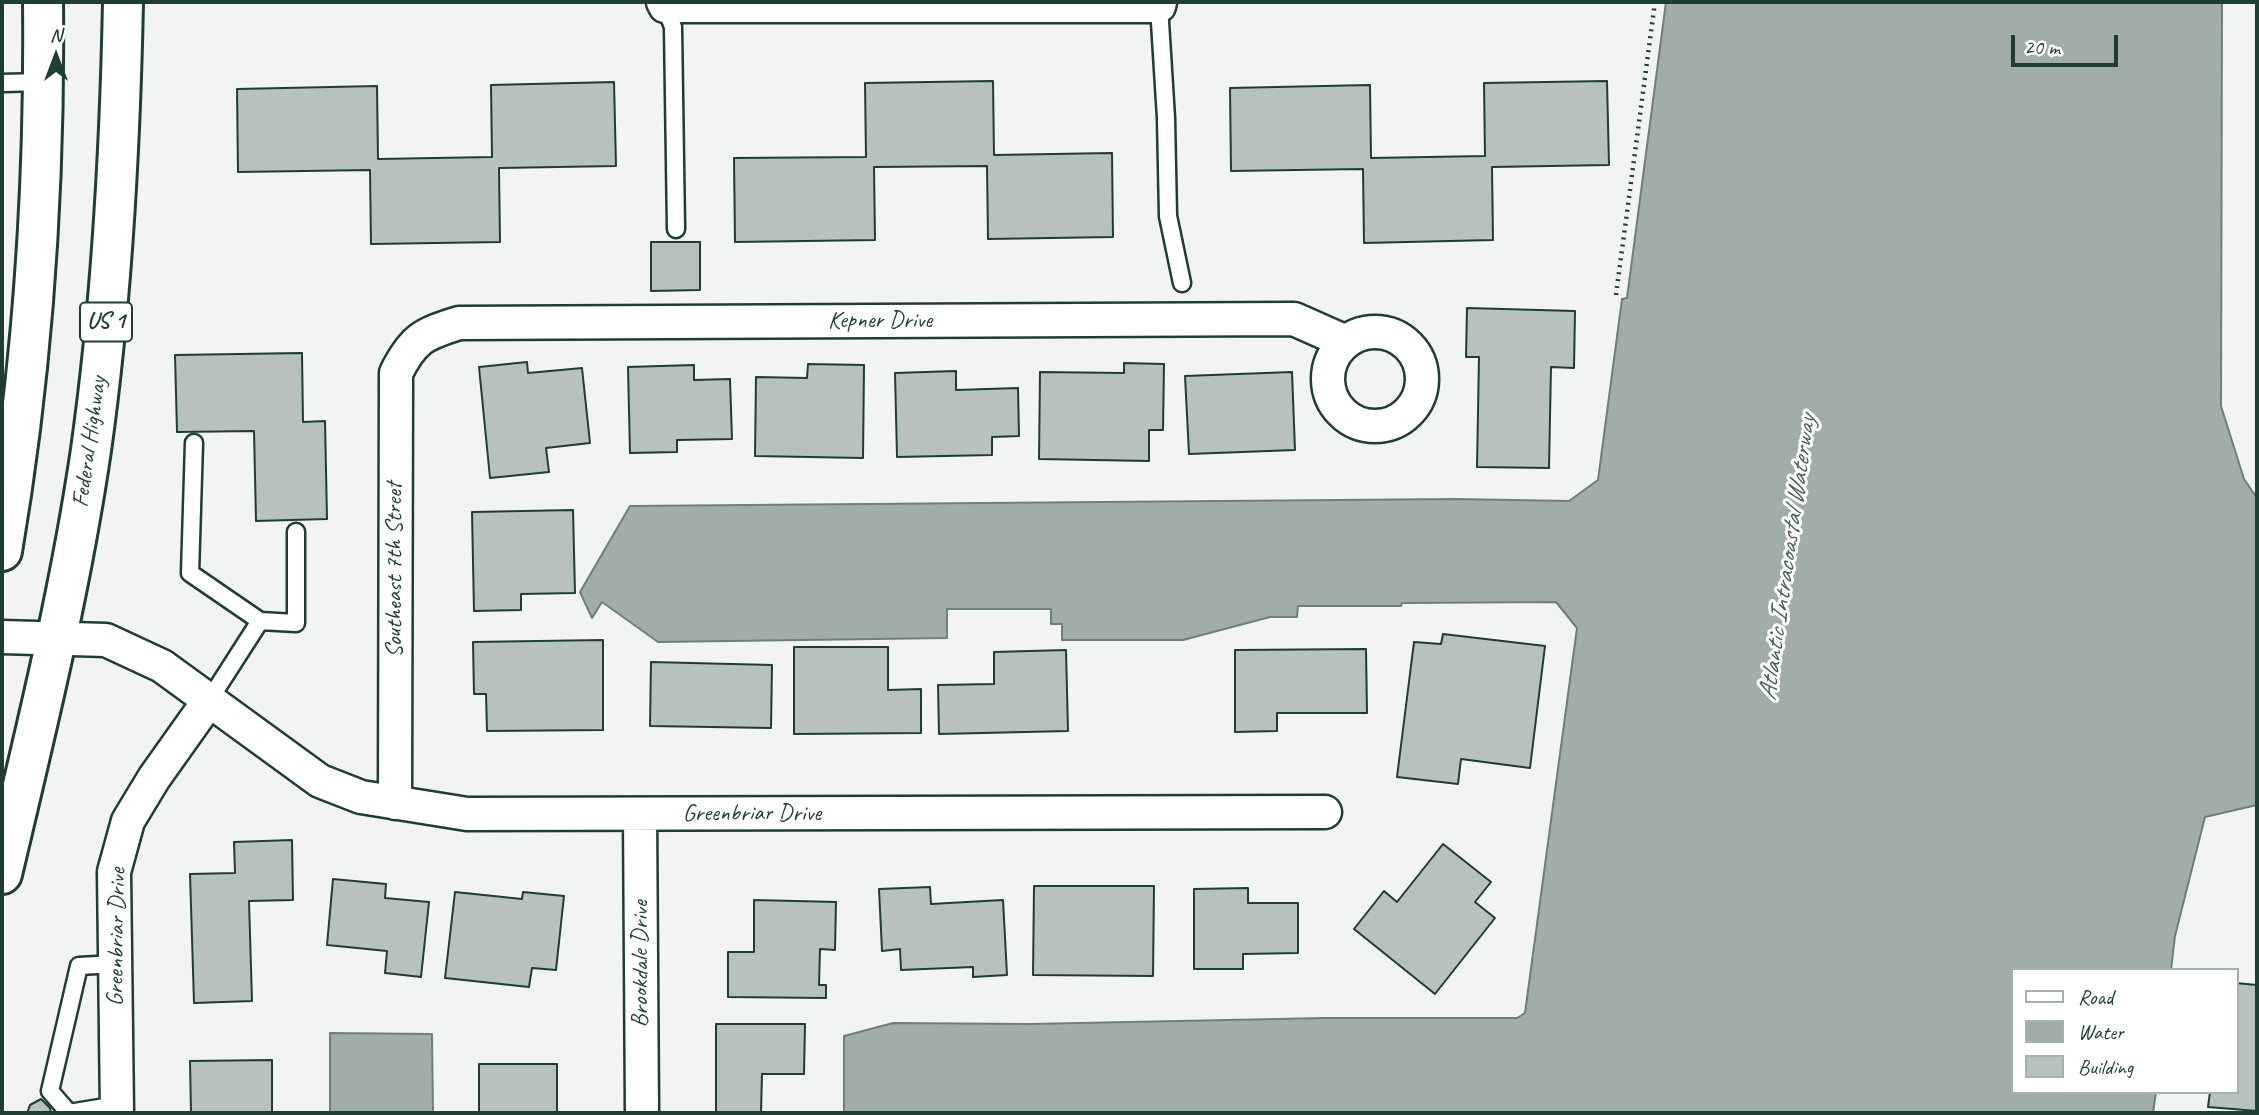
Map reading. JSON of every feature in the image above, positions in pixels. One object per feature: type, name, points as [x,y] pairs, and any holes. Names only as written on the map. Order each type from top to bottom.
[{"type":"main road","points":[[2,551],[8,472],[30,347],[39,223],[43,2]]},
{"type":"main road","name":"Federal Highway","points":[[2,874],[56,638],[91,450],[117,193],[123,2]]},
{"type":"street","points":[[664,4],[1160,4]]},
{"type":"street","name":"Kepner Drive","points":[[414,342],[437,330],[459,323],[1294,319],[1346,342]]},
{"type":"street","name":"Southeast 7th Street","points":[[395,803],[396,373],[414,342]]},
{"type":"street","name":"Greenbriar Drive","points":[[2,637],[106,640],[162,666],[320,781],[361,797],[467,814],[1325,812]]},
{"type":"street","name":"Greenbriar Drive","points":[[117,1109],[114,872],[128,821],[154,778],[208,702]]},
{"type":"street","name":"Brookdale Drive","points":[[640,814],[642,1113]]},
{"type":"lane","points":[[664,4],[673,27],[676,229]]},
{"type":"lane","points":[[1160,4],[1168,216],[1182,284]]},
{"type":"lane","points":[[2,83],[43,82]]},
{"type":"lane","points":[[194,443],[190,573],[260,621],[296,623],[296,532]]},
{"type":"lane","points":[[208,702],[260,621]]},
{"type":"lane","points":[[115,964],[79,966],[50,1091],[69,1113],[117,1109]]},
{"type":"path","points":[[1616,295],[1655,2]]},
{"type":"water","name":"Atlantic Intracoastal Waterway","points":[[1666,2],[2222,2],[2221,406],[2244,479],[2257,498],[2257,805],[2205,817],[2175,936],[2171,968],[2010,968],[2010,1094],[2156,1094],[2153,1113],[844,1113],[844,1036],[893,1023],[1031,1024],[1325,1018],[1517,1018],[1525,1013],[1577,628],[1556,602],[1402,603],[1401,606],[1298,606],[1297,617],[1270,617],[1183,640],[1062,640],[1062,624],[1051,624],[1051,609],[947,609],[947,638],[658,642],[602,602],[592,618],[580,592],[630,506],[1456,499],[1569,501],[1598,480],[1622,299],[1627,298]]},
{"type":"water","points":[[330,1033],[432,1034],[433,1113],[330,1113]]},
{"type":"building","points":[[993,81],[994,155],[1112,153],[1113,237],[988,239],[987,166],[874,167],[875,240],[735,242],[734,158],[866,157],[865,83]]},
{"type":"building","points":[[1607,81],[1609,165],[1492,167],[1493,240],[1364,243],[1363,169],[1231,171],[1230,88],[1370,85],[1371,158],[1485,156],[1484,83]]},
{"type":"building","points":[[614,82],[616,166],[499,168],[500,242],[371,244],[370,170],[238,172],[237,89],[377,86],[378,159],[492,157],[491,85]]},
{"type":"building","points":[[651,242],[700,242],[700,290],[651,291]]},
{"type":"building","points":[[1467,308],[1575,311],[1574,368],[1551,367],[1549,468],[1477,467],[1479,357],[1466,357]]},
{"type":"building","points":[[302,353],[303,422],[325,421],[327,519],[256,521],[254,431],[177,432],[175,355]]},
{"type":"building","points":[[527,362],[528,373],[582,368],[590,443],[546,448],[549,472],[490,478],[479,367]]},
{"type":"building","points":[[1124,363],[1164,364],[1163,430],[1149,430],[1149,461],[1039,459],[1040,372],[1124,373]]},
{"type":"building","points":[[808,364],[864,365],[863,458],[755,456],[756,377],[807,378]]},
{"type":"building","points":[[694,365],[694,380],[730,379],[732,439],[677,440],[677,452],[630,453],[628,367]]},
{"type":"building","points":[[956,371],[956,390],[1018,388],[1019,436],[992,437],[992,455],[897,457],[895,373]]},
{"type":"building","points":[[1292,372],[1295,450],[1189,454],[1185,376]]},
{"type":"building","points":[[573,510],[575,593],[521,594],[521,610],[474,611],[472,512]]},
{"type":"building","points":[[1443,634],[1545,646],[1530,768],[1461,759],[1458,784],[1397,777],[1414,642],[1441,644]]},
{"type":"building","points":[[603,640],[603,730],[487,731],[486,694],[474,694],[473,642]]},
{"type":"building","points":[[794,647],[888,647],[888,690],[921,689],[921,733],[794,734]]},
{"type":"building","points":[[1366,649],[1367,713],[1277,713],[1277,731],[1235,732],[1235,650]]},
{"type":"building","points":[[1066,650],[1068,731],[939,734],[938,685],[994,684],[994,652]]},
{"type":"building","points":[[651,662],[772,665],[771,728],[650,726]]},
{"type":"building","points":[[292,840],[293,900],[249,901],[252,1001],[194,1003],[190,874],[235,873],[234,842]]},
{"type":"building","points":[[1443,844],[1491,882],[1475,902],[1495,918],[1435,994],[1354,929],[1384,891],[1397,902]]},
{"type":"building","points":[[333,879],[386,884],[385,898],[429,902],[421,977],[385,973],[387,951],[327,945]]},
{"type":"building","points":[[1034,886],[1154,886],[1153,976],[1033,975]]},
{"type":"building","points":[[930,887],[931,904],[1003,900],[1007,975],[973,977],[973,967],[901,970],[900,949],[882,951],[879,889]]},
{"type":"building","points":[[1248,888],[1248,903],[1298,903],[1298,953],[1243,954],[1243,969],[1194,969],[1194,889]]},
{"type":"building","points":[[455,892],[522,899],[523,892],[564,896],[556,970],[532,968],[529,987],[445,978]]},
{"type":"building","points":[[754,900],[836,902],[835,950],[820,949],[819,985],[826,985],[826,998],[728,997],[728,952],[754,952]]},
{"type":"building","points":[[2238,983],[2257,985],[2257,1111],[2208,1107],[2210,1094],[2238,1094]]},
{"type":"building","points":[[716,1024],[805,1024],[804,1074],[762,1074],[761,1113],[716,1113]]},
{"type":"building","points":[[272,1060],[272,1113],[191,1113],[190,1061]]},
{"type":"building","points":[[479,1064],[557,1064],[557,1113],[479,1113]]},
{"type":"building","points":[[41,1099],[51,1113],[27,1113],[30,1105]]}]
